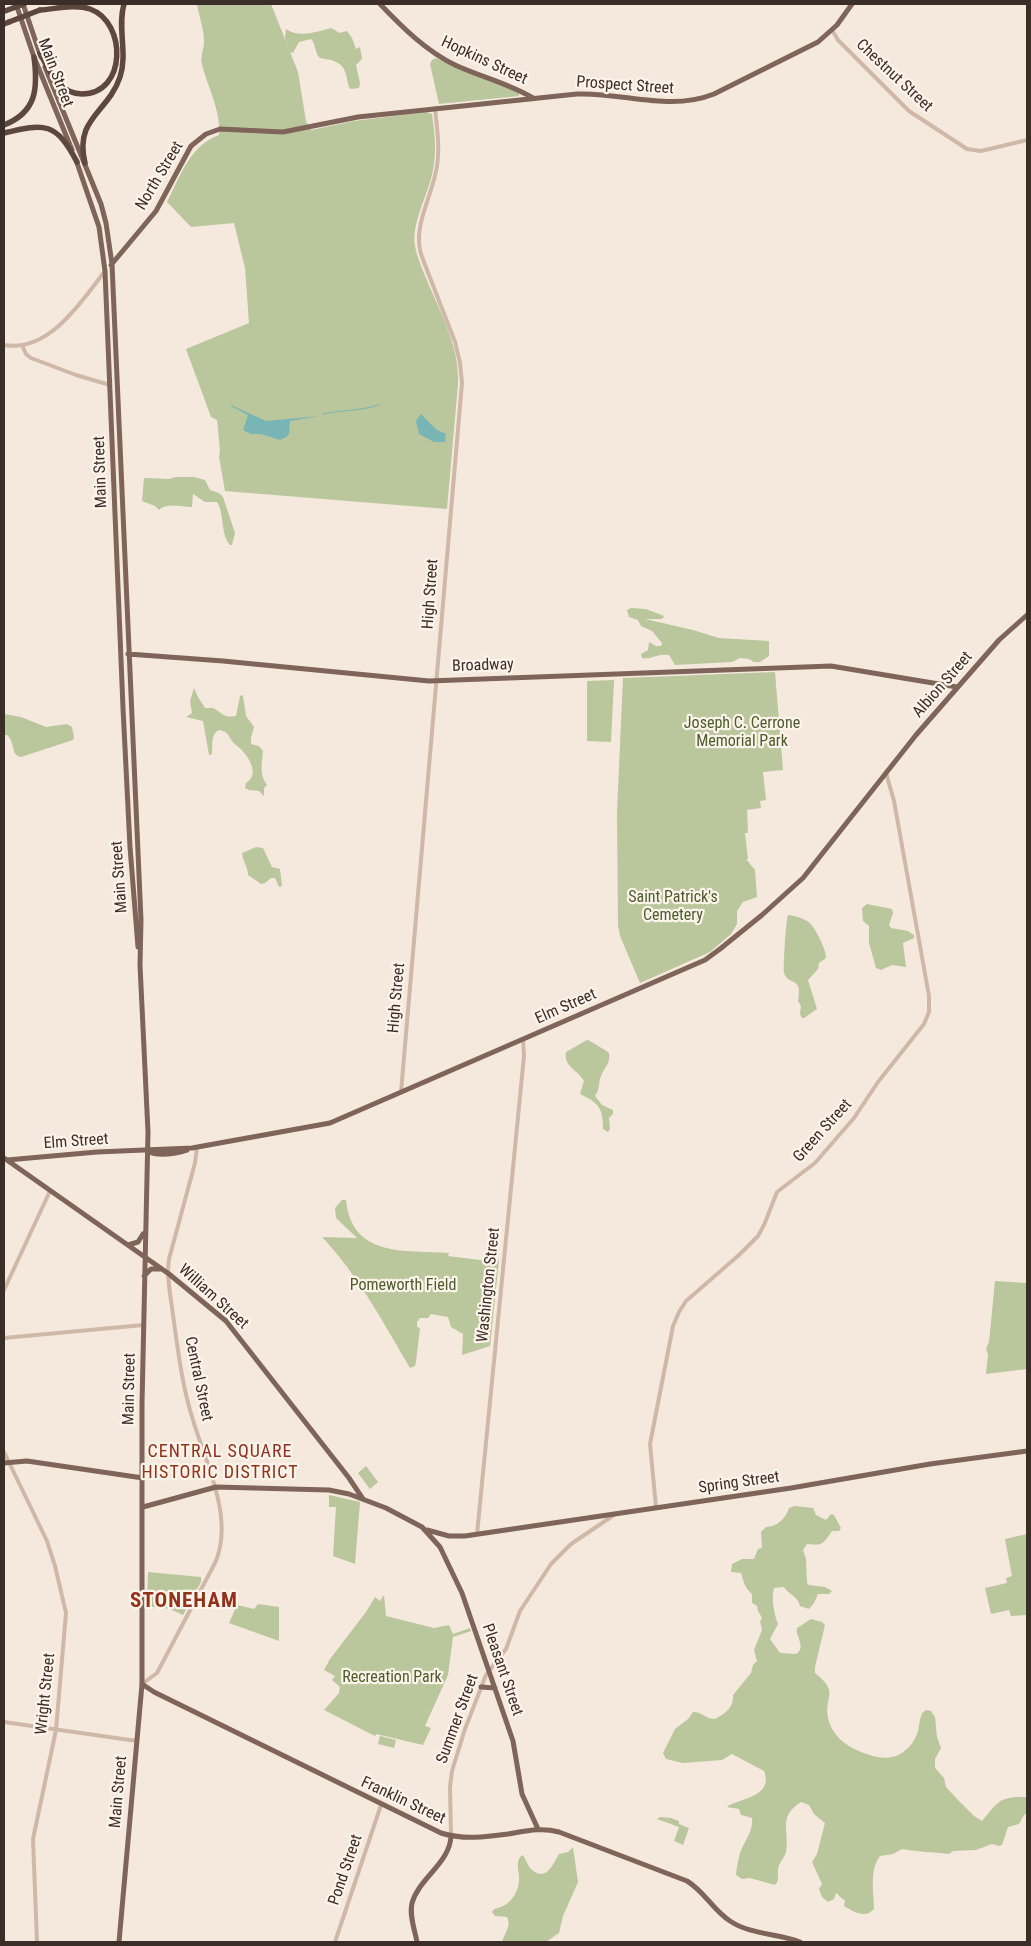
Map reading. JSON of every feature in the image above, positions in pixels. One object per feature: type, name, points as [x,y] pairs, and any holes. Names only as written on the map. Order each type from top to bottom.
[{"type":"highway","points":[[4,12],[24,4]]},
{"type":"highway","points":[[5,24],[55,4]]},
{"type":"highway","points":[[85,163],[82,145],[85,131],[115,88],[121,73],[123,52],[121,19],[124,4]]},
{"type":"highway","points":[[40,10],[84,7],[102,16],[109,23],[115,37],[116,61],[113,74],[105,85],[93,92],[80,94],[70,91],[58,83],[40,53]]},
{"type":"highway","points":[[4,125],[20,116],[33,98],[37,80],[34,57]]},
{"type":"highway","points":[[4,134],[33,127],[48,128],[63,138],[77,162]]},
{"type":"main road","name":"Main Street","points":[[16,4],[34,57],[88,191],[98,228],[105,272],[128,806],[136,928],[140,954]]},
{"type":"main road","name":"Main Street","points":[[24,4],[52,88],[101,204],[112,264],[139,874],[147,1151],[140,1620],[142,1684],[119,1942]]},
{"type":"main road","name":"Hopkins Street","points":[[380,4],[407,31],[439,56],[464,68],[510,85],[534,98]]},
{"type":"main road","name":"Prospect Street","points":[[306,127],[342,119],[588,93],[667,102],[697,100],[714,94],[809,47],[832,30],[852,4]]},
{"type":"main road","name":"North Street","points":[[105,272],[156,211],[185,155],[199,138],[209,132],[220,129],[279,132],[306,127]]},
{"type":"main road","name":"Albion Street","points":[[885,775],[957,687],[999,640],[1027,615]]},
{"type":"main road","name":"Broadway","points":[[128,654],[436,681],[805,666],[840,667],[957,687]]},
{"type":"main road","name":"Elm Street","points":[[5,1159],[194,1147],[330,1123],[523,1040],[694,965],[716,952],[782,898],[803,878],[885,775]]},
{"type":"main road","points":[[128,806],[133,806],[136,810]]},
{"type":"main road","points":[[132,872],[139,874]]},
{"type":"main road","name":"William Street","points":[[5,1159],[169,1274],[230,1325],[363,1498]]},
{"type":"main road","points":[[128,1245],[138,1242],[145,1231]]},
{"type":"main road","points":[[144,1276],[151,1269],[163,1270]]},
{"type":"main road","name":"Spring Street","points":[[440,1547],[445,1539],[454,1537],[791,1488],[930,1464],[1027,1451]]},
{"type":"main road","points":[[6,1463],[27,1461],[142,1478]]},
{"type":"main road","points":[[341,1492],[347,1488],[349,1478]]},
{"type":"main road","name":"Pleasant Street","points":[[143,1507],[216,1487],[322,1490],[341,1492],[363,1498],[440,1534]]},
{"type":"main road","name":"Pleasant Street","points":[[422,1527],[440,1547],[462,1593],[514,1745],[522,1794],[538,1829]]},
{"type":"main road","name":"Spring Street","points":[[440,1534],[454,1537]]},
{"type":"main road","name":"Franklin Street","points":[[142,1684],[154,1692],[432,1830],[451,1836],[488,1837],[538,1829],[564,1834],[685,1880],[697,1888],[718,1911],[734,1924],[753,1931],[783,1936],[800,1942]]},
{"type":"main road","points":[[480,1687],[495,1688]]},
{"type":"main road","name":"Summer Street","points":[[416,1942],[412,1903],[417,1893],[445,1855],[451,1836]]},
{"type":"street","name":"Chestnut Street","points":[[832,30],[838,40],[909,111],[967,149],[981,151],[1027,140]]},
{"type":"street","name":"High Street","points":[[401,1092],[462,383],[457,347],[418,244],[438,161],[435,108]]},
{"type":"street","name":"North Street","points":[[4,345],[22,345],[38,340],[49,333],[68,316],[105,272]]},
{"type":"street","points":[[92,289],[97,286],[102,287],[105,289],[107,296]]},
{"type":"street","points":[[22,345],[26,354],[31,358],[76,375],[111,385]]},
{"type":"street","name":"Green Street","points":[[656,1507],[650,1441],[672,1331],[679,1312],[689,1298],[758,1236],[778,1192],[814,1163],[848,1126],[878,1082],[924,1024],[928,1014],[930,999],[894,801],[885,775]]},
{"type":"street","name":"Washington Street","points":[[477,1534],[524,1056],[523,1040]]},
{"type":"street","name":"Central Street","points":[[142,1684],[157,1673],[217,1559],[221,1542],[216,1487],[186,1396],[174,1324],[169,1274],[169,1259],[196,1159],[194,1147]]},
{"type":"street","points":[[4,1290],[50,1191]]},
{"type":"street","points":[[4,1338],[143,1325]]},
{"type":"street","name":"Wright Street","points":[[4,1452],[6,1463],[47,1542],[66,1610],[56,1730],[33,1839],[37,1940]]},
{"type":"street","name":"Summer Street","points":[[451,1836],[450,1787],[452,1771],[459,1745],[480,1687],[489,1670],[506,1649],[522,1608],[551,1564],[570,1544],[617,1513]]},
{"type":"street","points":[[4,1722],[137,1741]]},
{"type":"street","name":"Pond Street","points":[[335,1942],[381,1805]]},
{"type":"green space","points":[[197,4],[271,4],[298,72],[306,121],[311,130],[354,121],[426,112],[432,114],[435,144],[434,167],[417,220],[414,238],[420,262],[448,330],[458,370],[447,509],[225,491],[219,457],[217,420],[211,417],[186,349],[249,323],[245,268],[234,223],[191,227],[167,202],[193,154],[200,146],[219,135],[216,108],[202,64],[204,37]]},
{"type":"green space","points":[[331,28],[340,33],[347,31],[356,49],[360,47],[362,59],[356,65],[360,83],[359,88],[351,89],[349,87],[343,67],[340,64],[319,57],[311,39],[299,42],[293,53],[290,52],[285,38],[286,29],[302,34]]},
{"type":"green space","points":[[436,58],[519,92],[519,96],[439,104],[430,64]]},
{"type":"green space","points":[[194,477],[205,480],[210,490],[219,493],[223,497],[235,533],[232,545],[230,545],[225,535],[217,502],[205,502],[193,494],[192,507],[166,506],[159,510],[155,506],[142,501],[144,478],[169,479]]},
{"type":"green space","points":[[631,608],[646,609],[664,616],[662,619],[645,619],[719,638],[769,641],[769,656],[760,662],[740,658],[732,662],[675,665],[669,655],[642,658],[641,654],[648,650],[649,642],[656,646],[661,646],[662,643],[652,631],[641,626],[638,620],[629,617],[627,610]]},
{"type":"green space","name":"Saint Patrick's Cemetery","points":[[775,672],[783,770],[763,772],[766,800],[760,801],[761,808],[747,810],[748,833],[745,833],[748,859],[746,859],[755,870],[757,897],[743,902],[737,911],[737,924],[731,934],[710,952],[640,983],[620,936],[618,925],[617,812],[623,678]]},
{"type":"green space","points":[[614,680],[611,742],[587,741],[587,681]]},
{"type":"green space","points":[[194,688],[205,708],[213,708],[229,717],[236,716],[240,696],[243,696],[246,716],[254,727],[251,744],[259,746],[263,751],[262,773],[267,785],[264,788],[264,796],[259,791],[245,788],[246,783],[253,774],[251,763],[226,732],[219,730],[216,732],[212,740],[212,754],[209,755],[203,721],[186,717],[192,713],[190,701]]},
{"type":"green space","points":[[4,714],[21,717],[46,727],[67,724],[72,727],[73,740],[21,757],[18,756],[15,754],[10,738],[4,735]]},
{"type":"green space","points":[[256,847],[263,848],[272,867],[280,869],[282,886],[279,887],[275,878],[271,878],[261,884],[248,875],[242,853]]},
{"type":"green space","points":[[867,904],[892,909],[893,913],[889,925],[891,928],[908,931],[914,935],[914,938],[903,943],[906,967],[892,965],[881,970],[876,968],[869,943],[869,926],[863,921],[862,908]]},
{"type":"green space","points":[[788,915],[810,923],[826,955],[826,958],[819,963],[818,969],[808,980],[817,1009],[804,1018],[800,1014],[799,988],[784,973]]},
{"type":"green space","points":[[587,1040],[609,1053],[608,1063],[601,1076],[595,1096],[602,1105],[613,1110],[613,1114],[609,1118],[610,1129],[608,1132],[603,1129],[599,1107],[592,1100],[580,1094],[584,1081],[569,1064],[566,1057],[566,1052]]},
{"type":"green space","name":"Pomeworth Field","points":[[342,1200],[346,1200],[350,1219],[358,1232],[370,1241],[383,1247],[415,1252],[449,1253],[448,1256],[488,1261],[491,1258],[499,1260],[490,1346],[462,1355],[463,1334],[451,1327],[448,1317],[431,1314],[428,1318],[420,1318],[417,1322],[417,1327],[420,1328],[416,1362],[415,1366],[410,1368],[359,1283],[322,1237],[357,1238],[336,1218],[335,1208]]},
{"type":"green space","points":[[995,1281],[1027,1283],[1027,1369],[986,1374],[988,1354],[986,1349],[989,1342]]},
{"type":"green space","points":[[366,1466],[378,1482],[370,1489],[358,1473]]},
{"type":"green space","points":[[329,1495],[360,1502],[355,1564],[333,1556],[336,1507],[329,1507]]},
{"type":"green space","points":[[795,1506],[813,1508],[816,1515],[826,1520],[831,1514],[834,1515],[841,1528],[839,1531],[832,1531],[822,1543],[816,1545],[807,1544],[803,1550],[806,1559],[807,1583],[809,1585],[825,1587],[832,1591],[829,1594],[818,1594],[809,1609],[800,1606],[797,1600],[784,1587],[774,1588],[773,1606],[778,1624],[770,1639],[780,1653],[796,1654],[801,1648],[797,1628],[811,1619],[822,1622],[825,1625],[815,1673],[823,1680],[829,1690],[828,1718],[835,1733],[846,1744],[861,1752],[884,1758],[897,1756],[912,1744],[918,1731],[922,1713],[926,1710],[931,1711],[935,1717],[937,1737],[941,1748],[935,1759],[935,1768],[944,1778],[946,1787],[974,1816],[982,1821],[1000,1801],[1027,1797],[1027,1813],[1019,1824],[1008,1827],[1002,1845],[992,1844],[976,1850],[953,1851],[949,1854],[902,1849],[893,1854],[880,1856],[873,1874],[874,1909],[867,1914],[856,1912],[844,1906],[845,1901],[836,1893],[834,1899],[828,1902],[822,1897],[819,1889],[822,1884],[812,1862],[817,1854],[825,1823],[814,1814],[809,1805],[801,1802],[789,1813],[787,1819],[786,1852],[778,1867],[777,1883],[775,1885],[750,1878],[742,1879],[736,1875],[739,1856],[751,1829],[752,1818],[741,1815],[739,1809],[727,1807],[761,1791],[765,1786],[764,1771],[732,1754],[722,1760],[683,1763],[666,1759],[663,1753],[675,1729],[688,1719],[693,1712],[715,1719],[726,1712],[731,1706],[733,1695],[751,1673],[753,1665],[757,1661],[754,1650],[762,1630],[760,1621],[762,1618],[757,1606],[752,1603],[752,1594],[746,1587],[741,1573],[731,1572],[732,1564],[742,1559],[754,1559],[758,1549],[762,1548],[761,1532],[766,1527],[770,1527],[780,1521],[786,1515],[789,1508]]},
{"type":"green space","points":[[1027,1534],[1027,1615],[1011,1616],[1009,1610],[991,1614],[985,1588],[1007,1583],[1006,1578],[1012,1576],[1005,1539]]},
{"type":"green space","points":[[148,1572],[201,1577],[201,1582],[183,1615],[170,1609],[147,1606]]},
{"type":"green space","name":"Recreation Park","points":[[384,1595],[386,1616],[434,1628],[449,1625],[453,1634],[470,1628],[471,1631],[453,1637],[448,1675],[425,1726],[431,1728],[423,1745],[376,1734],[375,1736],[324,1710],[339,1693],[340,1687],[332,1680],[335,1676],[324,1670],[375,1597],[380,1601]]},
{"type":"green space","points":[[258,1604],[279,1607],[279,1641],[229,1623],[237,1605],[254,1609]]},
{"type":"green space","points":[[380,1736],[396,1740],[394,1748],[378,1744]]},
{"type":"green space","points":[[660,1817],[679,1821],[679,1824],[689,1828],[683,1845],[674,1841],[679,1827],[657,1819]]},
{"type":"green space","points":[[573,1847],[578,1882],[563,1916],[559,1933],[546,1942],[502,1942],[509,1924],[507,1917],[495,1916],[492,1912],[494,1909],[508,1903],[517,1891],[520,1857],[523,1855],[531,1869],[541,1874],[551,1867],[559,1854],[568,1852]]},
{"type":"water","points":[[231,405],[266,421],[319,416],[290,421],[289,434],[280,440],[261,434],[251,434],[243,430],[248,415]]},
{"type":"water","points":[[421,414],[437,430],[446,434],[445,442],[434,442],[419,434],[416,421]]},
{"type":"waterway","points":[[323,414],[379,405]]},
{"type":"district","name":"CENTRAL SQUARE HISTORIC DISTRICT","points":[[220,1462]]},
{"type":"district","name":"STONEHAM","points":[[184,1602]]},
{"type":"park label","name":"Joseph C. Cerrone Memorial Park","points":[[742,733]]}]
